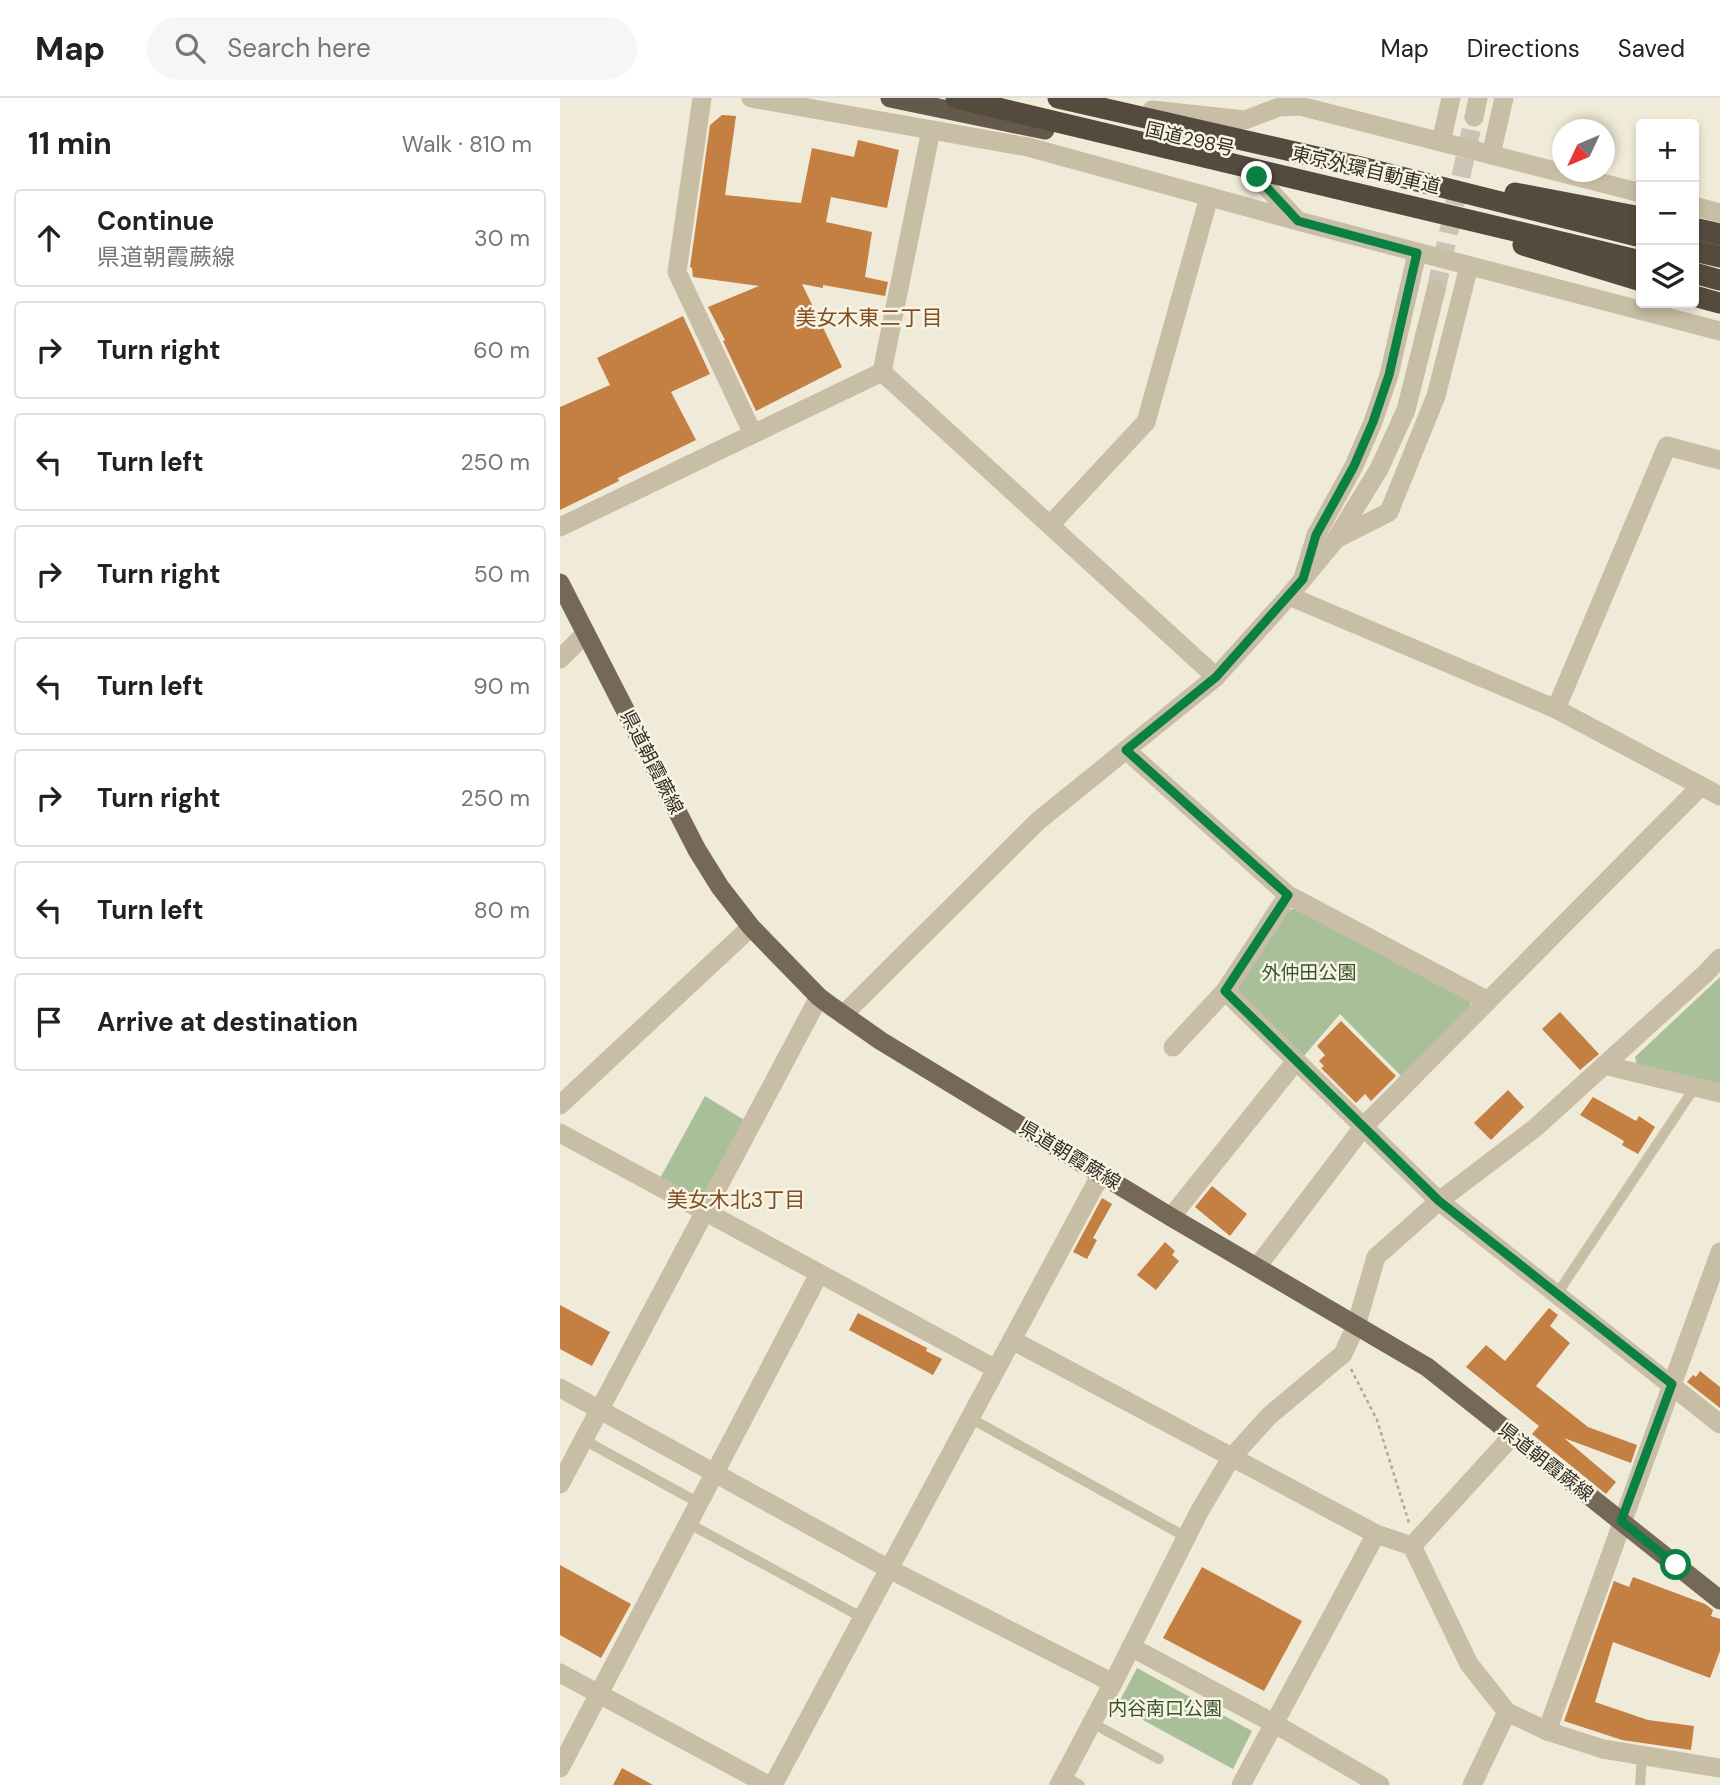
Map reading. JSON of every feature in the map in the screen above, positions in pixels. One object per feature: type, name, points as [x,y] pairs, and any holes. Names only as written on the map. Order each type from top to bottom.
[{"type":"highway","name":"国道298号","points":[[890,98],[968,112],[1411,213],[1636,273]]},
{"type":"highway","name":"東京外環自動車道","points":[[956,98],[1636,260]]},
{"type":"highway","name":"東京外環自動車道","points":[[1058,98],[1361,167],[1636,236]]},
{"type":"highway","name":"国道298号","points":[[1102,98],[1636,225]]},
{"type":"highway","points":[[1361,167],[1577,203],[1636,216]]},
{"type":"highway","points":[[1355,191],[1636,279]]},
{"type":"highway","points":[[1699,229],[1720,234]]},
{"type":"highway","points":[[1699,240],[1720,245]]},
{"type":"highway","points":[[1699,252],[1720,257]]},
{"type":"highway","points":[[1699,274],[1720,280]]},
{"type":"highway","points":[[1699,288],[1720,292]]},
{"type":"highway","points":[[1699,297],[1720,303]]},
{"type":"main road","name":"県道朝霞蕨線","points":[[560,583],[696,850],[751,927],[819,997],[881,1041],[1171,1217],[1427,1367],[1720,1600]]},
{"type":"street","points":[[702,98],[677,272],[753,434]]},
{"type":"street","points":[[751,98],[1027,146],[1417,253],[1720,331]]},
{"type":"street","points":[[1441,142],[1451,98]]},
{"type":"street","points":[[1491,155],[1504,98]]},
{"type":"street","points":[[1152,110],[1245,120],[1271,103],[1300,106],[1636,192]]},
{"type":"street","points":[[882,372],[931,130]]},
{"type":"street","points":[[1257,177],[1298,221]]},
{"type":"street","points":[[1050,525],[1146,422],[1209,197]]},
{"type":"street","points":[[1699,207],[1720,213]]},
{"type":"street","points":[[1303,579],[1316,535],[1354,466],[1373,422],[1389,375],[1417,253]]},
{"type":"street","points":[[1336,539],[1389,512],[1436,396],[1469,266]]},
{"type":"street","points":[[843,1015],[1038,821],[1216,677],[1336,539],[1379,469],[1406,410],[1436,290]]},
{"type":"street","points":[[560,527],[882,372]]},
{"type":"street","points":[[882,372],[1216,677]]},
{"type":"street","points":[[1556,709],[1667,446],[1720,460]]},
{"type":"street","points":[[1289,596],[1556,709],[1720,796]]},
{"type":"street","points":[[560,659],[586,633]]},
{"type":"street","points":[[1126,750],[1288,895],[1488,1000]]},
{"type":"street","points":[[1257,1267],[1364,1126],[1701,786]]},
{"type":"street","points":[[1173,1046],[1225,991],[1288,895]]},
{"type":"street","points":[[560,1105],[751,927]]},
{"type":"street","points":[[1067,1782],[1092,1723],[1186,1537],[1231,1458],[1269,1416],[1343,1354],[1356,1326],[1376,1257],[1439,1201],[1535,1128],[1720,958]]},
{"type":"street","points":[[1225,991],[1439,1201],[1720,1423]]},
{"type":"street","points":[[560,1484],[819,997]]},
{"type":"street","points":[[1171,1217],[1297,1061]]},
{"type":"street","points":[[1604,1065],[1720,1093]]},
{"type":"street","points":[[560,1133],[996,1369]]},
{"type":"street","points":[[560,1673],[771,1785],[1101,1174]]},
{"type":"street","points":[[1547,1731],[1720,1252]]},
{"type":"street","points":[[560,1768],[819,1274]]},
{"type":"street","points":[[1012,1340],[1376,1535],[1413,1544]]},
{"type":"street","points":[[560,1388],[889,1569],[1113,1684]]},
{"type":"street","points":[[1413,1544],[1513,1435]]},
{"type":"street","points":[[1241,1785],[1376,1535]]},
{"type":"street","points":[[1413,1544],[1469,1664],[1507,1712],[1547,1731],[1603,1749],[1720,1768]]},
{"type":"street","points":[[1131,1647],[1275,1724],[1380,1785]]},
{"type":"street","points":[[1472,1785],[1507,1712]]},
{"type":"lane","points":[[1557,1294],[1695,1087]]},
{"type":"lane","points":[[970,1418],[1186,1537]]},
{"type":"lane","points":[[584,1440],[699,1503]]},
{"type":"lane","points":[[688,1523],[863,1618]]},
{"type":"lane","points":[[1092,1723],[1159,1759]]},
{"type":"lane","points":[[1640,1785],[1642,1756]]},
{"type":"path","points":[[1343,1354],[1377,1420],[1413,1544]]},
{"type":"green space","name":"外仲田公園","points":[[1296,908],[1469,998],[1472,1009],[1402,1077],[1340,1014],[1303,1057],[1239,996],[1237,986],[1286,911]]},
{"type":"green space","points":[[1720,977],[1720,1085],[1637,1066],[1635,1057]]},
{"type":"green space","points":[[705,1096],[744,1120],[699,1203],[658,1182]]},
{"type":"green space","name":"内谷南口公園","points":[[1137,1668],[1252,1731],[1233,1769],[1117,1706]]},
{"type":"building","points":[[722,115],[736,116],[725,195],[801,203],[812,148],[854,157],[858,140],[899,150],[887,208],[831,197],[826,222],[872,232],[865,277],[888,282],[885,296],[802,284],[842,367],[756,411],[708,307],[759,286],[693,277],[690,267],[710,125]]},
{"type":"building","points":[[683,316],[710,374],[671,392],[696,440],[560,510],[560,407],[610,385],[597,358]]},
{"type":"building","points":[[1560,1012],[1599,1054],[1580,1070],[1542,1029]]},
{"type":"building","points":[[1341,1021],[1396,1076],[1371,1101],[1365,1094],[1356,1103],[1321,1068],[1324,1066],[1319,1061],[1325,1055],[1317,1046]]},
{"type":"building","points":[[1508,1090],[1524,1107],[1491,1140],[1474,1123]]},
{"type":"building","points":[[1593,1097],[1636,1121],[1639,1116],[1655,1127],[1638,1154],[1622,1145],[1624,1141],[1580,1115]]},
{"type":"building","points":[[1212,1186],[1247,1214],[1230,1236],[1195,1207]]},
{"type":"building","points":[[1102,1198],[1112,1204],[1093,1238],[1097,1240],[1087,1259],[1073,1252]]},
{"type":"building","points":[[1165,1242],[1175,1251],[1172,1255],[1179,1261],[1156,1290],[1137,1275]]},
{"type":"building","points":[[560,1305],[610,1332],[592,1366],[560,1349]]},
{"type":"building","points":[[1549,1308],[1558,1315],[1550,1326],[1570,1343],[1536,1386],[1588,1427],[1637,1445],[1631,1463],[1564,1438],[1616,1482],[1606,1494],[1532,1434],[1539,1426],[1466,1367],[1486,1345],[1505,1361]]},
{"type":"building","points":[[858,1313],[927,1348],[926,1351],[942,1359],[933,1375],[849,1330]]},
{"type":"building","points":[[1700,1371],[1720,1387],[1720,1408],[1687,1382]]},
{"type":"building","points":[[560,1565],[631,1604],[601,1658],[560,1635]]},
{"type":"building","points":[[1202,1567],[1302,1621],[1264,1691],[1163,1638]]},
{"type":"building","points":[[1633,1577],[1705,1604],[1713,1610],[1711,1616],[1720,1619],[1720,1651],[1710,1678],[1613,1642],[1595,1702],[1648,1720],[1694,1726],[1691,1750],[1622,1740],[1564,1721],[1614,1581],[1629,1587]]},
{"type":"building","points":[[622,1768],[653,1785],[613,1785]]},
{"type":"tunnel","points":[[1436,290],[1474,117]]},
{"type":"district","name":"美女木東二丁目","points":[[869,318]]},
{"type":"district","name":"美女木北3丁目","points":[[736,1200]]},
{"type":"route","points":[[1257,177],[1298,221],[1417,253],[1389,375],[1373,422],[1354,466],[1316,535],[1303,579],[1216,677],[1126,750],[1288,895],[1225,991],[1439,1201],[1672,1384],[1621,1521],[1676,1565]]}]
